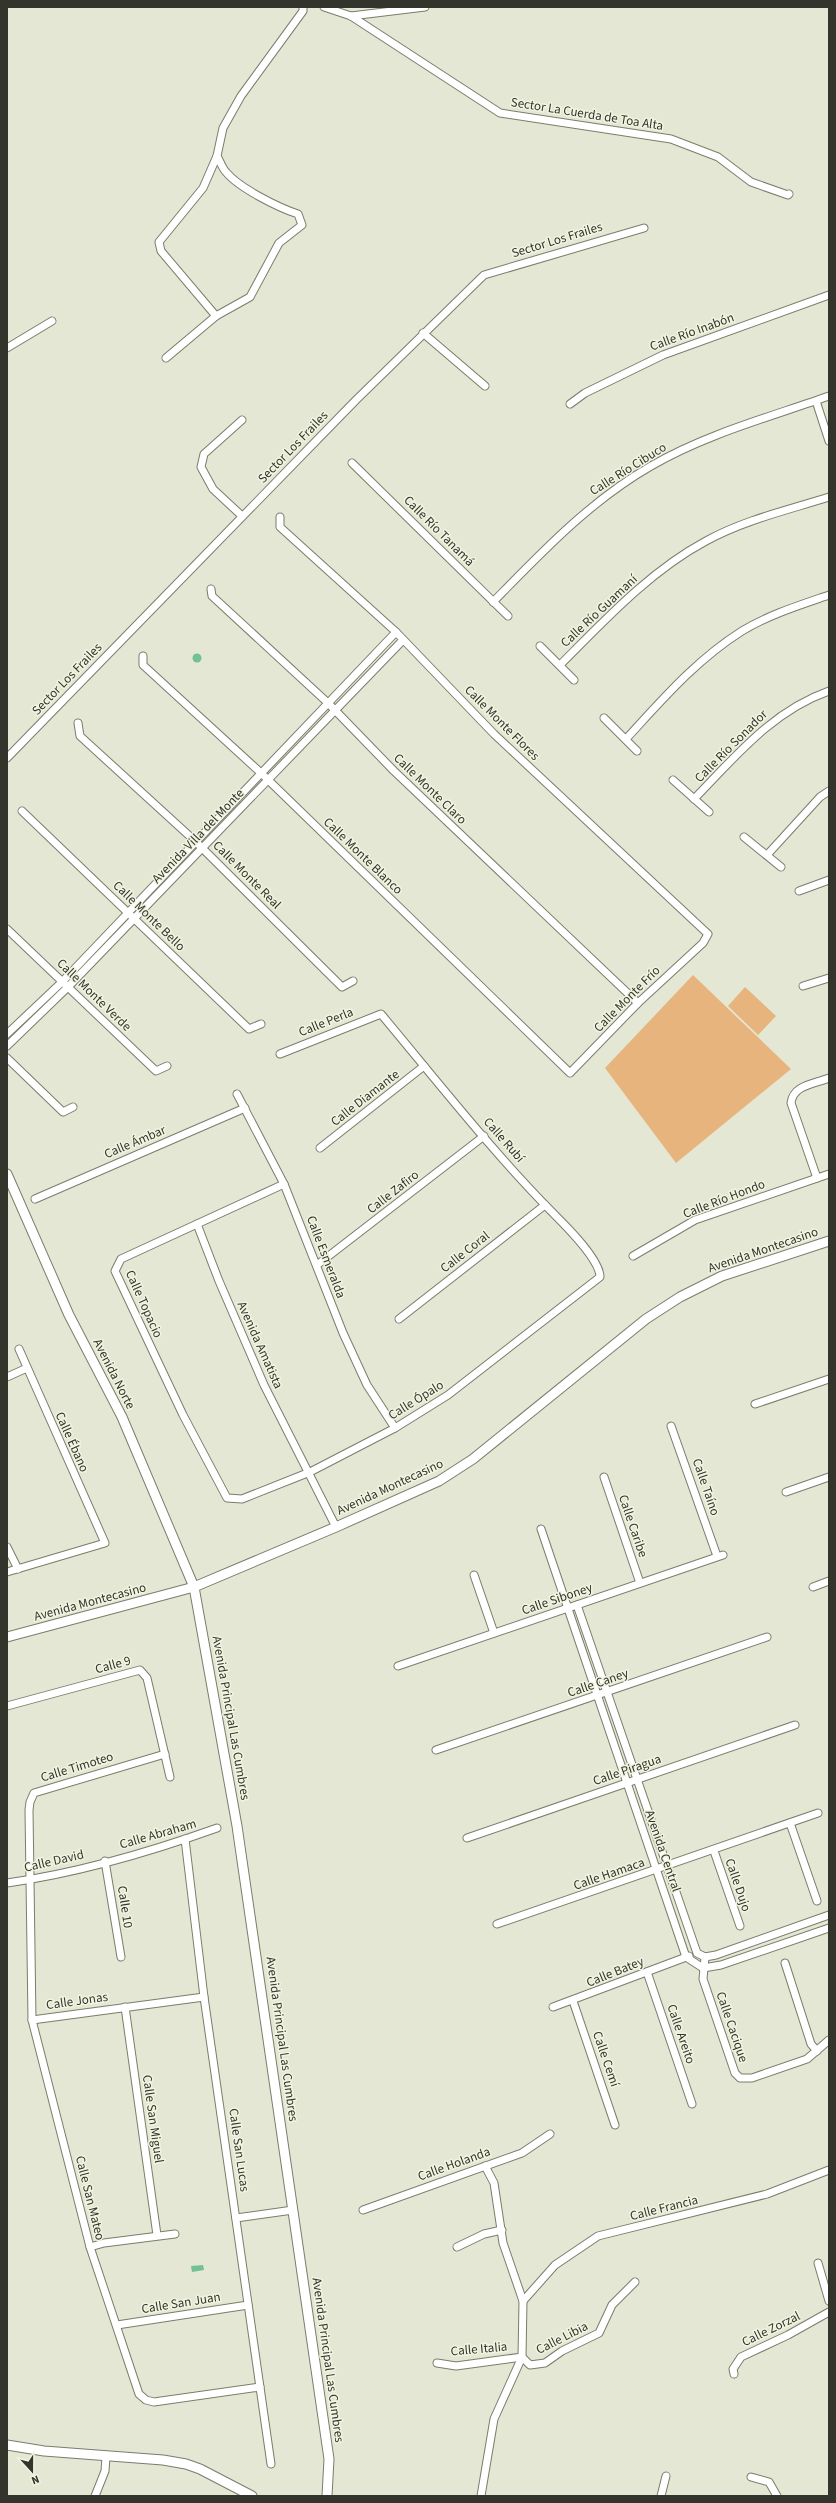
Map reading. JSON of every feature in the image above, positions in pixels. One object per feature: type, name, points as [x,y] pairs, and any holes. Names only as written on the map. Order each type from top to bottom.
[{"type":"street","points":[[216,316],[160,251],[159,242],[203,188],[217,156],[223,128],[241,96],[302,11],[303,7]]},
{"type":"street","name":"Sector La Cuerda de Toa Alta","points":[[324,7],[351,16],[500,113],[671,139],[718,157],[751,182],[788,195],[789,194]]},
{"type":"street","points":[[351,16],[426,7]]},
{"type":"street","points":[[166,358],[216,316],[250,297],[279,243],[302,225],[298,214],[284,210],[255,194],[226,173],[217,156]]},
{"type":"street","name":"Sector Los Frailes","points":[[7,758],[242,516],[423,333],[484,275],[644,228]]},
{"type":"street","name":"Calle Río Inabón","points":[[570,404],[585,393],[663,355],[829,295]]},
{"type":"street","points":[[7,348],[52,321]]},
{"type":"street","points":[[423,333],[485,386]]},
{"type":"street","name":"Calle Río Cibuco","points":[[493,602],[580,516],[617,487],[652,466],[695,444],[829,396]]},
{"type":"street","points":[[816,401],[829,441]]},
{"type":"street","points":[[242,420],[204,454],[201,467],[213,489],[242,516]]},
{"type":"street","name":"Calle Río Tanamá","points":[[352,463],[508,616]]},
{"type":"street","name":"Calle Río Guamaní","points":[[560,664],[630,596],[675,560],[706,541],[751,521],[829,497]]},
{"type":"street","name":"Calle Monte Flores","points":[[280,517],[280,527],[396,632],[494,734],[708,934],[703,943]]},
{"type":"street","name":"Calle Monte Claro","points":[[211,589],[212,596],[328,703],[394,771],[638,1003]]},
{"type":"street","points":[[626,739],[677,683],[706,657],[742,631],[774,615],[829,595]]},
{"type":"street","name":"Avenida Villa del Monte","points":[[7,1046],[65,985],[128,913],[195,841],[396,632]]},
{"type":"street","name":"Avenida Villa del Monte","points":[[7,1034],[65,985],[134,919],[403,640]]},
{"type":"street","points":[[540,646],[560,664],[574,680]]},
{"type":"street","name":"Calle Monte Blanco","points":[[143,656],[144,665],[261,773],[570,1073]]},
{"type":"street","name":"Calle Río Sonador","points":[[694,800],[777,717],[815,696],[829,691]]},
{"type":"street","points":[[604,718],[637,751]]},
{"type":"street","name":"Calle Monte Real","points":[[78,723],[80,736],[203,848],[342,987],[353,982]]},
{"type":"street","name":"Calle Río Sonador","points":[[673,780],[709,812]]},
{"type":"street","points":[[767,855],[820,797],[829,791]]},
{"type":"street","name":"Calle Monte Bello","points":[[22,812],[249,1029],[261,1024]]},
{"type":"street","points":[[744,838],[782,867]]},
{"type":"street","points":[[799,891],[829,880]]},
{"type":"street","name":"Calle Monte Verde","points":[[7,929],[156,1071],[167,1066]]},
{"type":"street","name":"Calle Monte Frío","points":[[570,1073],[638,1003],[703,943]]},
{"type":"street","points":[[803,986],[829,978]]},
{"type":"street","name":"Calle Perla","points":[[280,1054],[381,1014]]},
{"type":"street","name":"Calle Rubí","points":[[381,1014],[484,1136],[545,1205],[568,1228],[597,1264],[600,1277],[596,1282]]},
{"type":"street","points":[[7,1058],[63,1112],[73,1107]]},
{"type":"street","name":"Calle Diamante","points":[[320,1148],[424,1066]]},
{"type":"street","points":[[817,1178],[791,1103],[792,1096],[797,1089],[829,1078]]},
{"type":"street","name":"Calle Esmeralda","points":[[237,1094],[284,1184],[343,1333],[364,1379],[395,1428]]},
{"type":"street","name":"Calle Ámbar","points":[[35,1198],[245,1108]]},
{"type":"street","name":"Calle Zafiro","points":[[317,1265],[484,1136]]},
{"type":"street","name":"Avenida Norte","points":[[7,1174],[69,1315],[122,1417],[194,1587]]},
{"type":"street","name":"Calle Río Hondo","points":[[633,1256],[695,1220],[829,1174]]},
{"type":"street","name":"Calle Topacio","points":[[227,1498],[190,1428],[116,1274],[116,1266],[121,1258],[284,1184]]},
{"type":"street","name":"Calle Coral","points":[[399,1319],[545,1205]]},
{"type":"street","name":"Avenida Amatista","points":[[197,1224],[219,1281],[264,1386],[310,1472],[336,1527]]},
{"type":"street","name":"Avenida Montecasino","points":[[7,1637],[194,1587],[336,1527],[454,1472],[646,1319],[680,1297],[722,1276],[829,1241]]},
{"type":"street","name":"Calle Ópalo","points":[[227,1498],[242,1499],[310,1472],[395,1428],[448,1395],[596,1282]]},
{"type":"street","name":"Calle Ébano","points":[[18,1569],[105,1543],[19,1349]]},
{"type":"street","points":[[7,1377],[27,1368]]},
{"type":"street","points":[[755,1404],[829,1379]]},
{"type":"street","name":"Calle Taíno","points":[[671,1426],[720,1556]]},
{"type":"street","name":"Calle Caribe","points":[[604,1476],[640,1583]]},
{"type":"street","points":[[786,1492],[829,1477]]},
{"type":"street","name":"Avenida Central","points":[[540,1529],[686,1957]]},
{"type":"street","points":[[7,1547],[18,1569],[7,1572]]},
{"type":"street","name":"Calle Siboney","points":[[398,1666],[720,1556]]},
{"type":"street","points":[[474,1575],[494,1634]]},
{"type":"street","points":[[813,1587],[829,1581]]},
{"type":"street","name":"Avenida Principal Las Cumbres","points":[[194,1587],[237,1826],[329,2459],[327,2496]]},
{"type":"street","name":"Avenida Central","points":[[576,1605],[697,1953]]},
{"type":"street","name":"Calle Caney","points":[[436,1750],[767,1637]]},
{"type":"street","name":"Calle 9","points":[[7,1706],[140,1670],[147,1678],[165,1754]]},
{"type":"street","name":"Calle Piragua","points":[[467,1838],[795,1725]]},
{"type":"street","points":[[165,1754],[170,1777]]},
{"type":"street","name":"Calle Timoteo","points":[[31,1880],[30,1802],[34,1793],[165,1754]]},
{"type":"street","name":"Calle Hamaca","points":[[497,1924],[666,1867],[818,1813]]},
{"type":"street","points":[[790,1824],[817,1901]]},
{"type":"street","name":"Calle Abraham","points":[[105,1861],[185,1839],[217,1828]]},
{"type":"street","name":"Calle San Lucas","points":[[185,1839],[204,1997],[270,2464]]},
{"type":"street","name":"Calle Dujo","points":[[714,1850],[740,1926]]},
{"type":"street","name":"Calle David","points":[[7,1883],[31,1880],[105,1861]]},
{"type":"street","name":"Calle 10","points":[[105,1861],[121,1958]]},
{"type":"street","name":"Calle San Mateo","points":[[31,1880],[32,2020],[90,2248],[117,2325],[136,2391],[146,2400],[161,2401],[260,2387]]},
{"type":"street","points":[[697,1953],[705,1957],[716,1955],[829,1915]]},
{"type":"street","points":[[816,1920],[821,1931]]},
{"type":"street","points":[[791,1928],[795,1940]]},
{"type":"street","points":[[686,1957],[703,1968],[721,1965],[829,1928]]},
{"type":"street","name":"Calle Batey","points":[[553,2007],[573,2001],[697,1953]]},
{"type":"street","name":"Calle Cacique","points":[[705,1957],[703,1979],[735,2073],[740,2078],[752,2078],[807,2059],[829,2040]]},
{"type":"street","points":[[785,1963],[811,2044],[817,2051]]},
{"type":"street","name":"Calle Areito","points":[[647,1972],[692,2104]]},
{"type":"street","points":[[125,2007],[204,1997]]},
{"type":"street","name":"Calle Cemí","points":[[573,2001],[615,2125]]},
{"type":"street","name":"Calle Jonas","points":[[32,2020],[125,2007]]},
{"type":"street","name":"Calle San Miguel","points":[[125,2007],[157,2235]]},
{"type":"street","name":"Calle Holanda","points":[[363,2210],[522,2153],[550,2134]]},
{"type":"street","points":[[481,2496],[494,2419],[522,2357],[523,2301],[503,2243],[494,2183],[485,2166]]},
{"type":"street","name":"Calle Francia","points":[[523,2301],[555,2265],[598,2236],[767,2194],[829,2170]]},
{"type":"street","points":[[236,2218],[293,2210]]},
{"type":"street","points":[[457,2247],[484,2234],[502,2230]]},
{"type":"street","points":[[90,2248],[104,2243],[157,2235],[175,2234]]},
{"type":"street","points":[[818,2263],[829,2301]]},
{"type":"street","name":"Calle Libia","points":[[522,2357],[530,2365],[545,2363],[562,2351],[599,2333],[612,2305],[635,2282]]},
{"type":"street","name":"Calle San Juan","points":[[117,2325],[248,2305]]},
{"type":"street","name":"Calle Zorzal","points":[[734,2374],[733,2369],[741,2357],[788,2335],[829,2312]]},
{"type":"street","name":"Calle Italia","points":[[437,2363],[456,2366],[522,2357]]},
{"type":"street","points":[[7,2445],[44,2451],[106,2457],[163,2460],[186,2464],[200,2469],[252,2496]]},
{"type":"street","points":[[95,2496],[105,2470],[106,2457]]},
{"type":"street","points":[[661,2496],[666,2476]]},
{"type":"street","points":[[751,2478],[769,2482],[777,2496]]},
{"type":"shaded area","points":[[195,654],[199,654],[201,658],[199,662],[195,662],[193,660],[193,656]]},
{"type":"shaded area","points":[[693,975],[791,1069],[676,1163],[605,1068]]},
{"type":"shaded area","points":[[745,987],[776,1016],[758,1035],[728,1006]]},
{"type":"shaded area","points":[[203,2265],[204,2270],[192,2272],[191,2266]]}]
